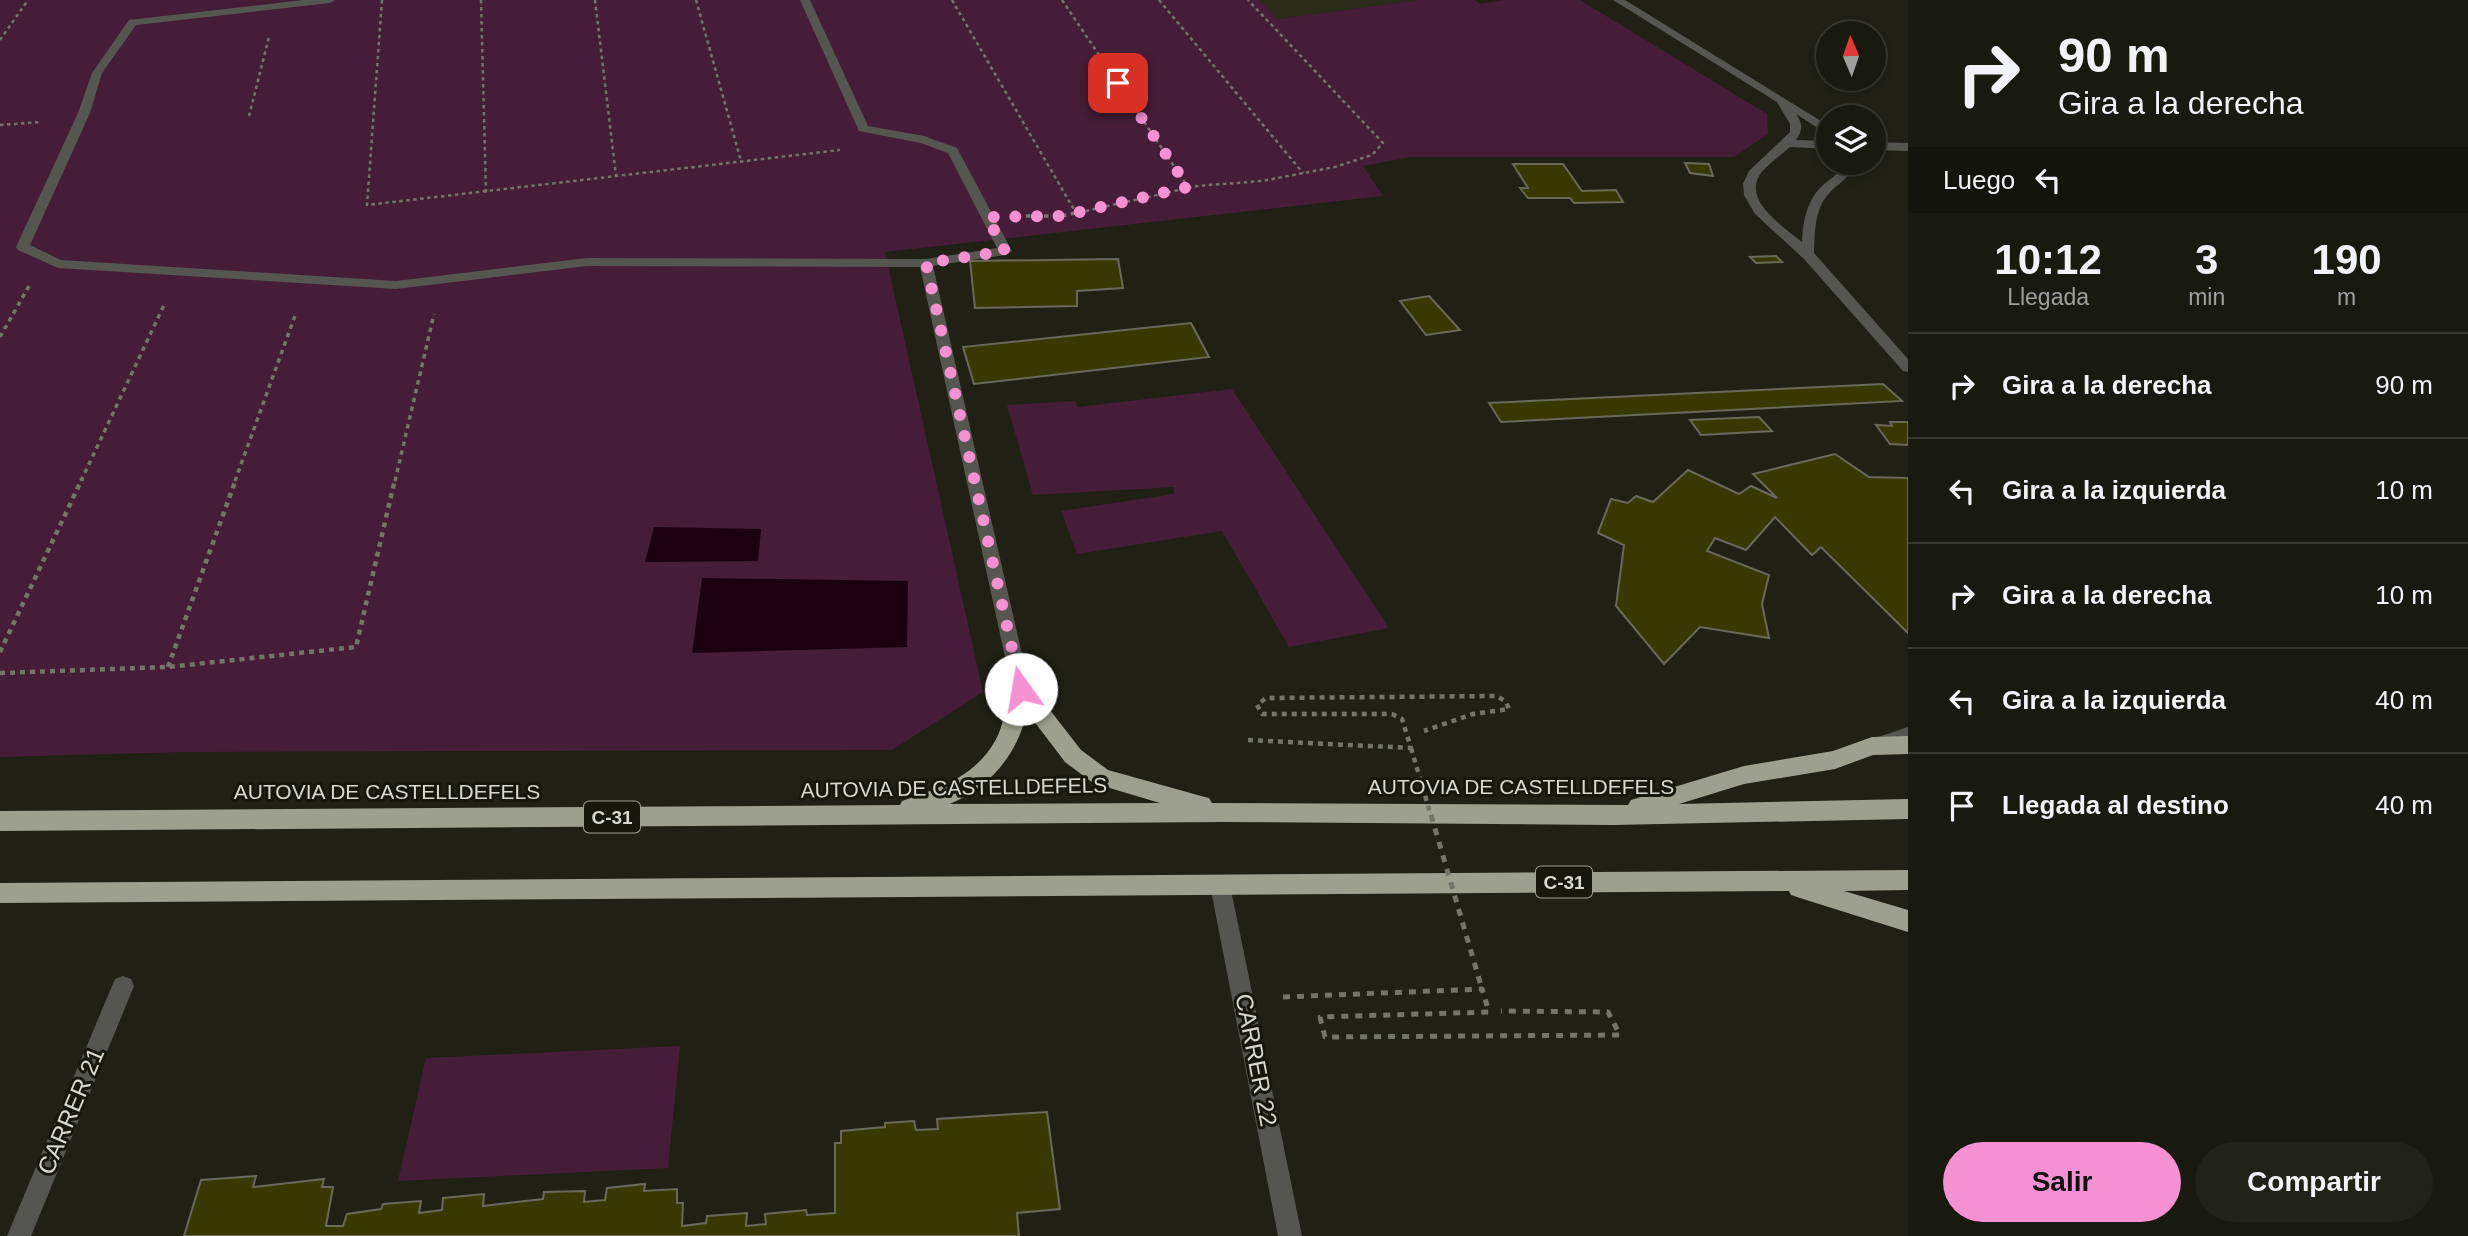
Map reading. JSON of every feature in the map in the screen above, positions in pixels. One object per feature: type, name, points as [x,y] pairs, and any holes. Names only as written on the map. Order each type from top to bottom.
[{"type":"highway","points":[[1021,689],[1073,756],[1101,777],[1224,811]]},
{"type":"highway","points":[[865,816],[930,804],[988,769],[1005,744],[1021,689]]},
{"type":"highway","points":[[1613,815],[1744,775],[1835,760],[1872,746],[1908,745]]},
{"type":"highway","name":"AUTOVIA DE CASTELLDEFELS","points":[[0,821],[1224,811],[1613,815],[1908,809]]},
{"type":"highway","name":"C-31","points":[[0,894],[1908,880]]},
{"type":"highway","points":[[1778,881],[1908,920]]},
{"type":"street","points":[[330,0],[133,22],[97,73],[84,113],[23,247],[58,264],[396,285],[587,262],[926,263],[1005,251],[953,151],[924,140],[863,129],[805,0]]},
{"type":"street","points":[[1618,0],[1816,122]]},
{"type":"street","points":[[1782,101],[1796,124],[1796,133],[1789,143],[1762,162],[1749,187],[1750,196],[1758,208],[1807,255],[1908,368]]},
{"type":"street","points":[[1789,143],[1816,144]]},
{"type":"street","points":[[1886,146],[1908,146]]},
{"type":"street","points":[[1807,255],[1811,213],[1821,195],[1844,175]]},
{"type":"street","points":[[926,263],[1021,689]]},
{"type":"street","points":[[1872,746],[1908,734]]},
{"type":"street","name":"CARRER 22","points":[[1220,885],[1290,1236]]},
{"type":"street","name":"CARRER 21","points":[[19,1236],[123,986]]},
{"type":"path","points":[[0,40],[28,0]]},
{"type":"path","points":[[382,0],[367,205],[846,149]]},
{"type":"path","points":[[481,0],[486,193]]},
{"type":"path","points":[[595,0],[615,176]]},
{"type":"path","points":[[696,0],[741,161]]},
{"type":"path","points":[[952,0],[1076,213]]},
{"type":"path","points":[[1062,0],[1188,187]]},
{"type":"path","points":[[1159,0],[1303,173]]},
{"type":"path","points":[[987,217],[1062,216],[1188,187],[1262,181],[1303,173],[1372,155],[1383,143],[1248,0]]},
{"type":"path","points":[[249,117],[277,6]]},
{"type":"path","points":[[0,337],[45,258]]},
{"type":"path","points":[[0,652],[180,271]]},
{"type":"path","points":[[168,667],[308,279]]},
{"type":"path","points":[[0,673],[168,667],[356,647],[442,279]]},
{"type":"path","points":[[1424,732],[1473,714],[1509,709],[1506,702],[1497,696],[1266,698],[1257,705],[1262,714],[1392,714],[1402,719],[1489,1012],[1320,1017],[1325,1037],[1620,1035],[1608,1012],[1501,1011]]},
{"type":"path","points":[[1248,740],[1411,748]]},
{"type":"path","points":[[1244,998],[1482,989]]},
{"type":"shaded area","points":[[0,0],[1260,0],[1279,19],[1418,0],[1475,0],[1480,4],[1505,0],[1580,0],[1767,114],[1768,134],[1734,157],[1411,157],[1363,166],[1383,196],[885,252],[983,692],[892,750],[183,752],[0,757]]},
{"type":"shaded area","points":[[1260,0],[1418,0],[1278,19]]},
{"type":"shaded area","points":[[1232,389],[1389,628],[1289,647],[1222,531],[1077,554],[1061,511],[1174,494],[1174,487],[1033,495],[1007,405],[1075,401],[1078,407]]},
{"type":"shaded area","points":[[654,527],[761,529],[758,561],[645,562]]},
{"type":"shaded area","points":[[702,578],[908,581],[907,647],[692,653]]},
{"type":"shaded area","points":[[680,1046],[668,1168],[398,1181],[426,1058]]},
{"type":"building","points":[[1685,163],[1709,164],[1713,176],[1690,173]]},
{"type":"building","points":[[1513,164],[1563,164],[1582,191],[1616,190],[1623,202],[1574,203],[1570,198],[1528,198],[1520,188],[1528,188]]},
{"type":"building","points":[[1776,256],[1782,262],[1756,263],[1750,257]]},
{"type":"building","points":[[1118,259],[1123,288],[1077,291],[1077,306],[975,308],[970,261]]},
{"type":"building","points":[[1429,296],[1460,330],[1426,335],[1400,301]]},
{"type":"building","points":[[1191,323],[1209,357],[974,384],[963,347]]},
{"type":"building","points":[[1883,384],[1902,401],[1501,422],[1489,403]]},
{"type":"building","points":[[1759,417],[1772,431],[1701,435],[1690,420]]},
{"type":"building","points":[[1890,422],[1908,422],[1908,445],[1890,444],[1876,425],[1892,426]]},
{"type":"building","points":[[1835,454],[1869,477],[1908,478],[1908,633],[1821,547],[1812,555],[1775,517],[1746,550],[1715,538],[1707,551],[1769,575],[1762,604],[1769,638],[1700,627],[1664,664],[1616,606],[1624,545],[1598,533],[1611,499],[1628,503],[1636,496],[1653,502],[1688,470],[1739,494],[1751,486],[1777,498],[1753,474]]},
{"type":"building","points":[[1047,1112],[1060,1209],[1017,1213],[1019,1236],[184,1236],[201,1180],[256,1176],[253,1187],[324,1179],[322,1187],[333,1187],[326,1226],[343,1226],[347,1214],[381,1209],[383,1204],[421,1201],[419,1213],[442,1210],[443,1198],[484,1194],[483,1206],[543,1199],[544,1192],[585,1191],[584,1202],[605,1200],[607,1188],[645,1184],[644,1191],[677,1189],[677,1203],[683,1203],[682,1226],[706,1223],[707,1216],[747,1213],[746,1226],[766,1224],[765,1214],[806,1210],[807,1215],[835,1213],[835,1143],[841,1143],[841,1131],[914,1121],[916,1130],[938,1129],[937,1119]]},
{"type":"route","points":[[1021,689],[926,263],[1005,251],[987,217],[1062,216],[1188,187],[1118,83]]}]
